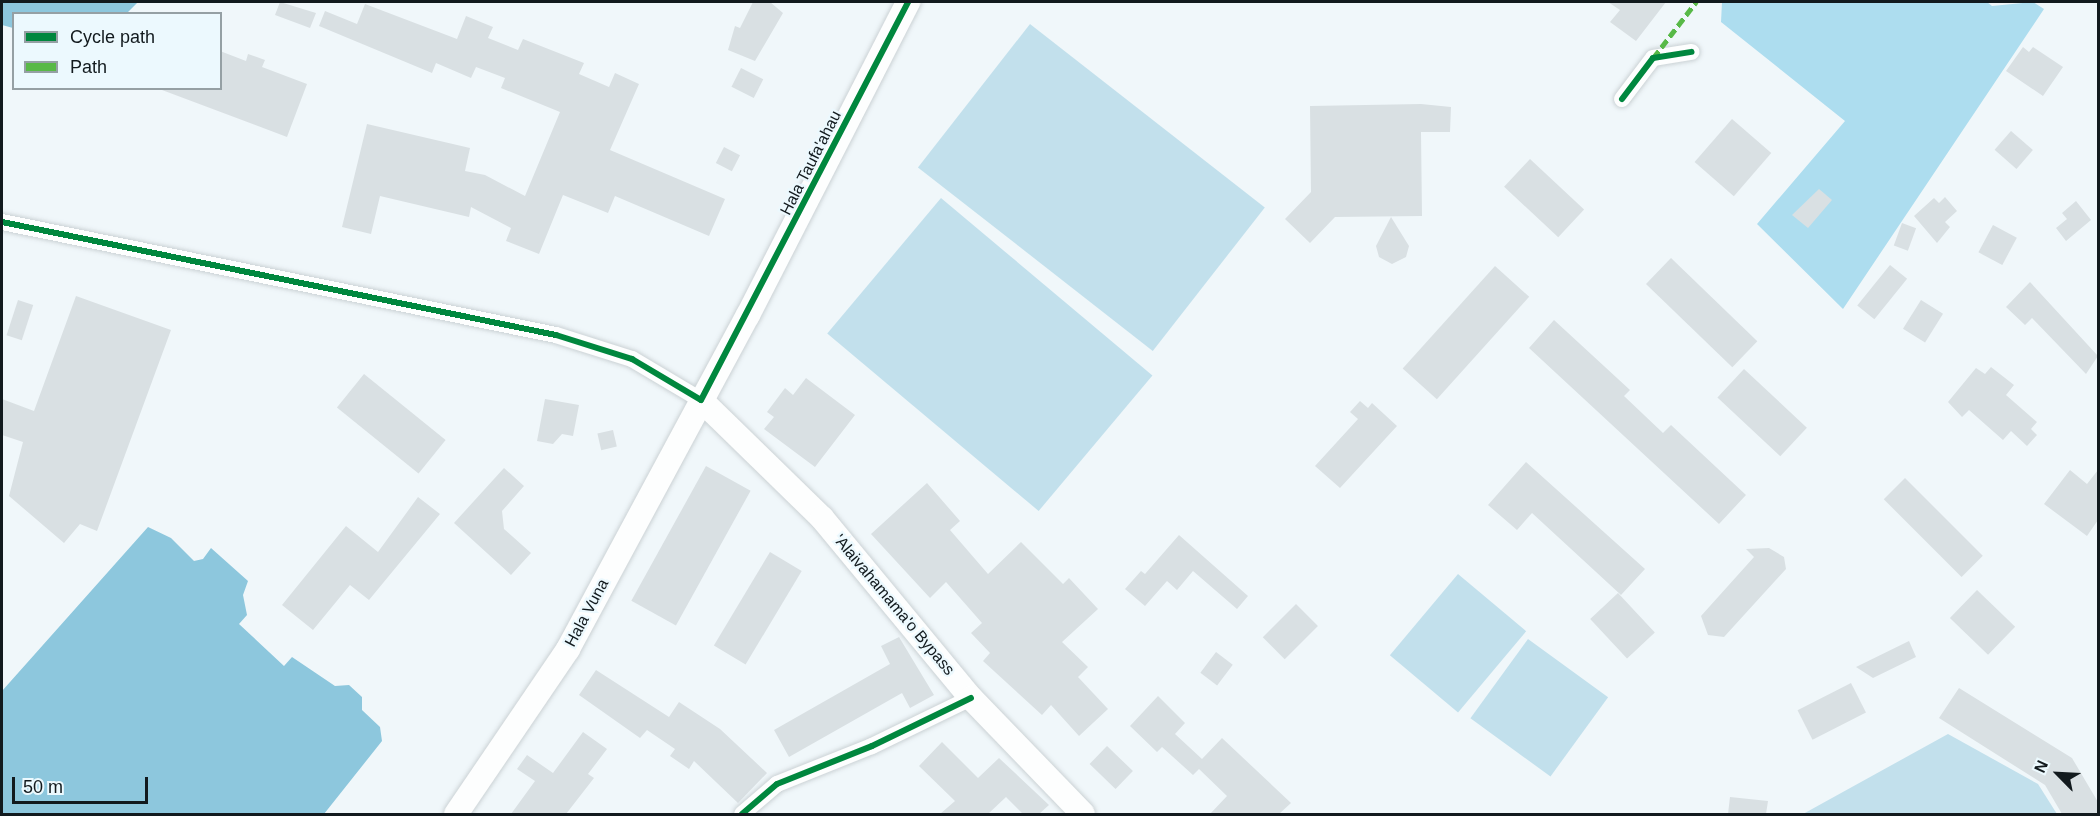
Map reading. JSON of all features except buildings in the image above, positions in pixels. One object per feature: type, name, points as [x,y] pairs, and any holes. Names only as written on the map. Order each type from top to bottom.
[{"type":"main road","name":"Hala Taufa'ahau","points":[[701,400],[908,2]]},
{"type":"main road","name":"'Alaivahamama'o Bypass","points":[[701,400],[822,519],[971,698],[1083,814]]},
{"type":"main road","name":"Hala Vuna","points":[[456,814],[568,649],[701,400]]},
{"type":"street","points":[[1622,99],[1653,58],[1692,52]]},
{"type":"street","points":[[2,222],[556,335],[632,359],[701,400]]},
{"type":"street","points":[[742,814],[777,784],[872,746],[971,698]]},
{"type":"shaded area","points":[[2,2],[138,2],[128,12],[12,12],[12,28],[2,25]]},
{"type":"shaded area","points":[[1722,2],[1987,2],[1992,6],[2033,2],[2044,9],[1843,309],[1757,224],[1845,121],[1721,22]]},
{"type":"shaded area","points":[[1030,24],[1265,207],[1153,351],[918,167]]},
{"type":"shaded area","points":[[941,198],[1152,375],[1039,511],[827,334]]},
{"type":"shaded area","points":[[148,527],[171,538],[194,561],[203,559],[211,548],[248,581],[243,595],[247,615],[239,624],[284,666],[292,657],[335,686],[349,685],[362,697],[362,710],[380,727],[382,741],[324,814],[2,814],[2,691]]},
{"type":"shaded area","points":[[1458,574],[1526,631],[1458,712],[1390,655]]},
{"type":"shaded area","points":[[1528,639],[1608,697],[1550,776],[1470,718]]},
{"type":"shaded area","points":[[1948,734],[2038,784],[2057,814],[1803,814]]},
{"type":"marked path","points":[[1653,58],[1696,2]]},
{"type":"cycle path","points":[[2,222],[556,335],[632,359],[701,400],[908,2]]},
{"type":"cycle path","points":[[1622,99],[1653,58],[1692,52]]},
{"type":"cycle path","points":[[742,814],[777,784],[872,746],[971,698]]}]
